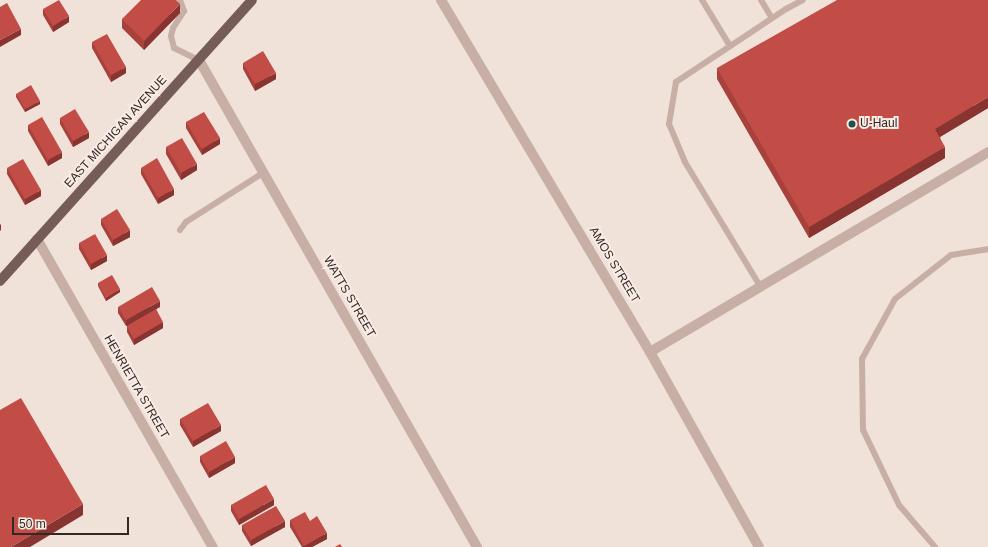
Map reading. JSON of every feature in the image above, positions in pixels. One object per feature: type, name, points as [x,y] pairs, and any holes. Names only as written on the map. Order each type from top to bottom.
[{"type":"main road","name":"EAST MICHIGAN AVENUE","points":[[0,281],[252,0]]},
{"type":"street","name":"AMOS STREET","points":[[441,0],[650,352],[759,547]]},
{"type":"street","name":"WATTS STREET","points":[[199,60],[476,547]]},
{"type":"street","points":[[650,352],[988,152]]},
{"type":"street","name":"HENRIETTA STREET","points":[[37,239],[213,547]]},
{"type":"lane","points":[[180,0],[184,11],[173,28],[171,36],[174,48],[199,60]]},
{"type":"lane","points":[[702,0],[730,46]]},
{"type":"lane","points":[[761,0],[772,18]]},
{"type":"lane","points":[[760,286],[685,162],[668,124],[676,82],[772,18],[803,0]]},
{"type":"lane","points":[[180,230],[186,222],[263,173]]},
{"type":"lane","points":[[935,547],[898,505],[863,430],[862,359],[895,299],[951,255],[988,249]]},
{"type":"building","points":[[59,0],[69,16],[53,26],[43,9]]},
{"type":"building","points":[[141,0],[176,0],[180,4],[144,41],[122,19]]},
{"type":"building","name":"U-Haul","points":[[837,0],[988,0],[988,97],[935,129],[945,147],[809,227],[717,68]]},
{"type":"building","points":[[7,3],[21,29],[0,40],[0,7]]},
{"type":"building","points":[[107,34],[126,67],[111,75],[92,42]]},
{"type":"building","points":[[263,51],[276,73],[255,84],[243,63]]},
{"type":"building","points":[[31,85],[40,101],[25,109],[16,94]]},
{"type":"building","points":[[75,109],[89,132],[73,141],[60,118]]},
{"type":"building","points":[[204,112],[220,138],[202,149],[186,122]]},
{"type":"building","points":[[42,117],[62,152],[48,160],[28,125]]},
{"type":"building","points":[[182,138],[197,164],[181,173],[166,147]]},
{"type":"building","points":[[157,158],[174,189],[158,198],[141,168]]},
{"type":"building","points":[[23,159],[41,190],[25,199],[7,168]]},
{"type":"building","points":[[117,209],[130,230],[113,240],[101,219]]},
{"type":"building","points":[[95,234],[107,255],[91,264],[79,243]]},
{"type":"building","points":[[112,275],[120,289],[106,298],[98,283]]},
{"type":"building","points":[[152,287],[160,301],[126,320],[118,307]]},
{"type":"building","points":[[156,309],[163,322],[134,339],[127,326]]},
{"type":"building","points":[[21,398],[83,504],[11,547],[0,547],[0,410]]},
{"type":"building","points":[[208,403],[221,425],[193,441],[180,419]]},
{"type":"building","points":[[226,441],[235,457],[209,472],[200,456]]},
{"type":"building","points":[[266,485],[274,499],[239,519],[231,505]]},
{"type":"building","points":[[276,506],[285,521],[251,540],[242,525]]},
{"type":"building","points":[[305,512],[310,521],[317,516],[327,533],[304,546],[290,520]]},
{"type":"building","points":[[340,544],[342,547],[335,547]]},
{"type":"place","name":"U-Haul","points":[[852,124]]}]
